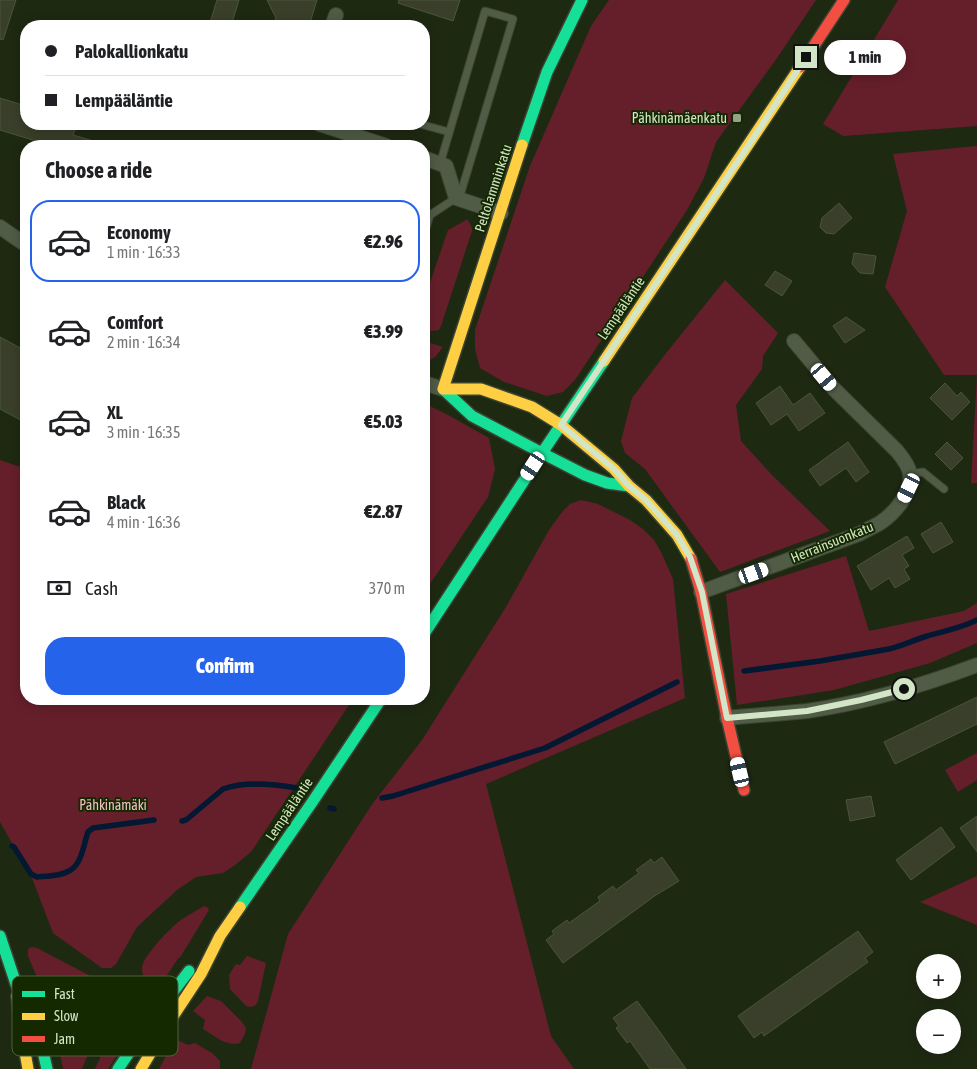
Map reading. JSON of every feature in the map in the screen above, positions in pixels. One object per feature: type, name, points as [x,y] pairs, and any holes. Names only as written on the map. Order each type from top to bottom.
[{"type":"main road","name":"Peltolamminkatu","points":[[443,389],[534,108],[547,72],[582,0]]},
{"type":"main road","name":"Lempääläntie","points":[[430,625],[542,453],[844,0]]},
{"type":"main road","points":[[443,389],[481,388],[532,407],[561,425],[614,469],[629,486],[646,500],[677,535],[690,557],[702,592],[727,718],[744,790]]},
{"type":"main road","points":[[443,389],[472,416],[542,453],[585,474],[608,482],[629,486]]},
{"type":"main road","name":"Lempääläntie","points":[[178,1009],[200,974],[220,936],[377,705]]},
{"type":"main road","points":[[0,936],[13,976]]},
{"type":"main road","name":"Lempääläntie","points":[[178,984],[220,936]]},
{"type":"main road","points":[[25,1056],[28,1069]]},
{"type":"main road","points":[[44,1056],[47,1069]]},
{"type":"main road","name":"Lempääläntie","points":[[118,1069],[127,1056]]},
{"type":"main road","name":"Lempääläntie","points":[[141,1069],[149,1056]]},
{"type":"street","points":[[338,130],[368,140]]},
{"type":"street","points":[[430,160],[446,166],[458,198],[501,213]]},
{"type":"street","points":[[0,227],[20,241]]},
{"type":"street","points":[[794,341],[834,389],[896,451],[904,461],[910,474]]},
{"type":"street","points":[[430,385],[443,389]]},
{"type":"street","name":"Herrainsuonkatu","points":[[702,592],[859,534],[882,522],[904,498],[909,488],[910,474]]},
{"type":"street","points":[[727,718],[807,711],[861,700],[904,689],[977,665]]},
{"type":"lane","points":[[430,215],[458,198],[513,19],[485,11],[440,164]]},
{"type":"lane","points":[[430,127],[449,132]]},
{"type":"lane","points":[[910,474],[923,472],[944,489]]},
{"type":"green space","points":[[609,0],[816,0],[777,58],[716,142],[704,178],[687,210],[575,380],[563,392],[547,396],[504,382],[480,368],[475,349],[475,330],[530,166],[591,26]]},
{"type":"green space","points":[[898,0],[977,0],[977,126],[843,136],[823,124]]},
{"type":"green space","points":[[977,146],[977,375],[944,375],[885,287],[907,211],[893,154]]},
{"type":"green space","points":[[466,220],[468,220],[472,228],[441,326],[439,330],[431,331],[430,282],[448,230]]},
{"type":"green space","points":[[725,280],[778,333],[763,356],[762,369],[736,405],[741,441],[772,475],[830,531],[720,572],[645,469],[625,453],[621,441],[632,398]]},
{"type":"green space","points":[[430,343],[443,347],[435,357],[430,360]]},
{"type":"green space","points":[[977,375],[977,483],[971,483]]},
{"type":"green space","points":[[430,406],[489,438],[495,469],[488,497],[430,584]]},
{"type":"green space","name":"Pähkinämäki","points":[[0,460],[20,467],[20,705],[349,705],[251,852],[223,873],[196,877],[177,890],[137,927],[116,964],[111,968],[102,968],[53,933],[32,878],[0,822]]},
{"type":"green space","points":[[581,500],[598,504],[630,520],[654,540],[661,552],[673,579],[685,698],[486,784],[551,1036],[574,1069],[251,1069],[288,934],[373,803],[422,740],[506,607],[549,530],[570,504]]},
{"type":"green space","points":[[846,556],[869,631],[964,611],[977,603],[977,643],[930,663],[834,690],[737,705],[726,594]]},
{"type":"green space","points":[[977,753],[977,780],[958,792],[945,770]]},
{"type":"green space","points":[[977,876],[977,925],[920,902]]},
{"type":"green space","points":[[204,906],[209,910],[167,976],[144,976],[142,968],[147,957],[158,942],[184,918]]},
{"type":"green space","points":[[31,947],[37,948],[90,976],[36,976],[28,956],[28,949]]},
{"type":"green space","points":[[247,956],[266,963],[258,1001],[256,1005],[251,1007],[246,1006],[230,989],[229,975],[236,964],[240,965]]},
{"type":"green space","points":[[207,996],[221,1001],[242,1022],[246,1028],[240,1043],[225,1042],[203,1029],[205,1020],[193,1011]]},
{"type":"green space","points":[[178,1040],[188,1045],[195,1043],[212,1053],[220,1061],[220,1069],[159,1069],[166,1056],[178,1056]]},
{"type":"green space","points":[[60,1056],[87,1056],[82,1069],[63,1069]]},
{"type":"green space","points":[[101,1056],[116,1056],[108,1069],[95,1069]]},
{"type":"building","points":[[0,0],[16,0],[3,40],[0,39]]},
{"type":"building","points":[[217,0],[239,0],[233,20],[211,20]]},
{"type":"building","points":[[267,0],[317,0],[311,20],[275,20]]},
{"type":"building","points":[[399,0],[460,0],[453,21],[398,3]]},
{"type":"building","points":[[0,98],[20,104],[20,130],[75,130],[73,135],[90,140],[32,140],[0,130]]},
{"type":"building","points":[[839,203],[852,218],[834,234],[826,233],[820,227],[822,218]]},
{"type":"building","points":[[854,253],[876,256],[873,274],[860,273],[852,264]]},
{"type":"building","points":[[775,271],[792,281],[782,296],[765,285]]},
{"type":"building","points":[[846,317],[865,330],[845,343],[833,326]]},
{"type":"building","points":[[0,337],[20,348],[20,420],[0,409]]},
{"type":"building","points":[[945,383],[957,396],[961,392],[970,402],[952,420],[930,398]]},
{"type":"building","points":[[780,386],[793,405],[810,393],[825,413],[799,431],[787,414],[771,425],[756,403]]},
{"type":"building","points":[[848,442],[869,472],[856,482],[846,468],[820,486],[809,470]]},
{"type":"building","points":[[947,442],[963,458],[951,470],[935,454]]},
{"type":"building","points":[[941,522],[953,542],[933,553],[921,534]]},
{"type":"building","points":[[907,536],[914,548],[902,555],[909,566],[904,569],[910,579],[895,588],[889,578],[871,590],[857,566]]},
{"type":"building","points":[[977,697],[977,724],[895,764],[884,742]]},
{"type":"building","points":[[871,796],[875,816],[850,821],[846,800]]},
{"type":"building","points":[[977,816],[977,852],[960,828]]},
{"type":"building","points":[[941,827],[955,847],[911,880],[896,860]]},
{"type":"building","points":[[662,857],[679,881],[656,895],[563,963],[546,940],[554,934],[552,931],[567,920],[569,923],[600,901],[598,897],[613,886],[616,890],[639,873],[636,870],[651,859],[654,863]]},
{"type":"building","points":[[858,931],[873,952],[865,958],[868,962],[764,1036],[762,1032],[754,1038],[738,1016]]},
{"type":"building","points":[[637,1001],[686,1069],[650,1069],[630,1041],[627,1043],[616,1028],[619,1026],[613,1018]]},
{"type":"waterway","points":[[744,671],[820,661],[889,649],[977,620]]},
{"type":"waterway","points":[[382,798],[545,748],[677,682]]},
{"type":"waterway","points":[[182,821],[186,820],[223,789],[232,786],[260,784],[297,788]]},
{"type":"waterway","points":[[330,808],[334,809]]},
{"type":"waterway","points":[[12,846],[31,874],[37,877],[55,875],[64,873],[75,866],[88,832],[93,828],[154,820]]},
{"type":"traffic: fast","points":[[522,145],[547,72],[582,0]]},
{"type":"traffic: fast","points":[[430,625],[604,361]]},
{"type":"traffic: fast","points":[[443,389],[472,416],[542,453],[585,475],[607,483],[629,486]]},
{"type":"traffic: fast","points":[[240,907],[377,705]]},
{"type":"traffic: fast","points":[[0,936],[13,976]]},
{"type":"traffic: fast","points":[[178,985],[189,971]]},
{"type":"traffic: fast","points":[[44,1056],[47,1069]]},
{"type":"traffic: fast","points":[[118,1069],[127,1056]]},
{"type":"traffic: slow","points":[[604,361],[800,67]]},
{"type":"traffic: slow","points":[[443,389],[522,145]]},
{"type":"traffic: slow","points":[[443,389],[481,389],[532,407],[561,425],[614,469],[629,486],[646,500],[677,535],[691,559]]},
{"type":"traffic: slow","points":[[178,1009],[201,974],[220,936],[240,907]]},
{"type":"traffic: slow","points":[[26,1056],[28,1069]]},
{"type":"traffic: slow","points":[[141,1069],[149,1056]]},
{"type":"traffic: jam","points":[[800,67],[844,0]]},
{"type":"traffic: jam","points":[[691,559],[701,592],[744,790]]},
{"type":"place","name":"Pähkinämäenkatu","points":[[737,118]]},
{"type":"route","points":[[806,57],[561,425],[600,456],[629,486],[646,500],[677,535],[690,557],[702,592],[727,718],[807,711],[904,689]]}]
